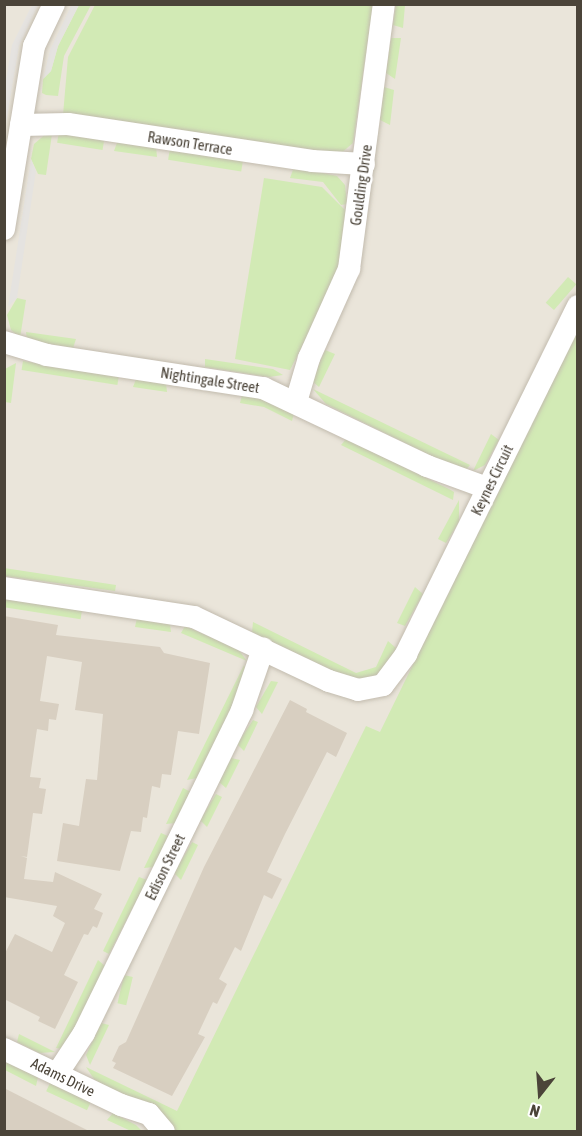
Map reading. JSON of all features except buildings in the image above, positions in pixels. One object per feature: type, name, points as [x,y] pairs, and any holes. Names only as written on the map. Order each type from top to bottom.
[{"type":"street","points":[[4,229],[34,46],[54,4]]},
{"type":"street","name":"Goulding Drive","points":[[289,399],[346,280],[363,170],[384,4]]},
{"type":"street","name":"Rawson Terrace","points":[[22,117],[363,170]]},
{"type":"street","name":"Keynes Circuit","points":[[6,587],[194,618],[329,681],[353,698],[377,700],[398,684],[406,654],[578,306]]},
{"type":"street","name":"Nightingale Street","points":[[4,342],[47,355]]},
{"type":"street","name":"Nightingale Street","points":[[4,354],[47,355],[255,386],[289,399],[484,494]]},
{"type":"street","name":"Edison Street","points":[[63,1077],[271,653]]},
{"type":"street","name":"Adams Drive","points":[[4,1048],[120,1105],[149,1114],[164,1131]]},
{"type":"street","name":"Adams Drive","points":[[120,1105],[151,1131]]},
{"type":"shaded area","points":[[72,4],[79,5],[58,46],[51,71],[43,79],[50,50]]},
{"type":"shaded area","points":[[5,5],[577,5],[577,1131],[5,1131]]},
{"type":"shaded area","points":[[32,5],[38,5],[19,46],[5,130],[5,86],[12,45]]},
{"type":"shaded area","points":[[31,159],[36,171],[17,298],[8,307]]},
{"type":"green space","points":[[396,4],[405,5],[403,28],[393,25]]},
{"type":"green space","points":[[79,5],[91,5],[64,56],[58,96],[46,95],[42,93],[43,79],[51,71],[58,46]]},
{"type":"green space","points":[[95,5],[373,5],[353,143],[340,154],[63,115],[68,57]]},
{"type":"green space","points":[[391,38],[401,38],[395,79],[386,73]]},
{"type":"green space","points":[[384,87],[394,90],[390,125],[380,120]]},
{"type":"green space","points":[[59,131],[104,138],[103,150],[57,143]]},
{"type":"green space","points":[[47,133],[52,134],[46,175],[38,174],[31,159],[34,144]]},
{"type":"green space","points":[[118,140],[156,146],[157,157],[114,151]]},
{"type":"green space","points":[[170,148],[243,160],[241,171],[168,160]]},
{"type":"green space","points":[[294,167],[337,176],[345,185],[347,204],[341,205],[323,182],[290,178]]},
{"type":"green space","points":[[264,178],[322,187],[346,211],[338,269],[332,288],[290,370],[235,359]]},
{"type":"green space","points":[[568,277],[576,284],[554,310],[546,303]]},
{"type":"green space","points":[[17,298],[26,300],[20,338],[11,330],[7,315]]},
{"type":"green space","points":[[577,329],[577,1131],[172,1131],[94,1079],[86,1067],[177,1111],[366,726],[380,732]]},
{"type":"green space","points":[[26,332],[76,339],[73,348],[27,340]]},
{"type":"green space","points":[[325,350],[335,354],[319,387],[312,381]]},
{"type":"green space","points":[[205,359],[273,369],[283,375],[269,377],[205,367]]},
{"type":"green space","points":[[23,361],[119,376],[117,385],[22,370]]},
{"type":"green space","points":[[16,363],[11,403],[5,402],[5,369]]},
{"type":"green space","points":[[136,379],[166,383],[167,392],[133,387]]},
{"type":"green space","points":[[313,389],[470,465],[465,471],[452,466],[326,404]]},
{"type":"green space","points":[[242,395],[264,398],[294,413],[292,421],[264,407],[240,403]]},
{"type":"green space","points":[[491,434],[499,440],[485,465],[473,471]]},
{"type":"green space","points":[[346,439],[449,489],[454,492],[453,500],[341,445]]},
{"type":"green space","points":[[459,500],[459,522],[446,543],[438,539]]},
{"type":"green space","points":[[4,568],[116,585],[115,591],[5,576]]},
{"type":"green space","points":[[415,587],[423,594],[405,626],[397,623]]},
{"type":"green space","points":[[4,598],[82,610],[81,619],[4,607]]},
{"type":"green space","points":[[137,618],[170,624],[171,632],[135,627]]},
{"type":"green space","points":[[253,622],[356,673],[376,667],[388,641],[396,648],[388,666],[374,678],[350,679],[252,632]]},
{"type":"green space","points":[[185,626],[238,649],[247,661],[181,633]]},
{"type":"green space","points":[[244,665],[247,676],[197,778],[187,780]]},
{"type":"green space","points":[[271,681],[278,682],[262,714],[256,707]]},
{"type":"green space","points":[[253,720],[258,722],[244,751],[237,744]]},
{"type":"green space","points":[[231,758],[240,760],[226,788],[219,782]]},
{"type":"green space","points":[[183,788],[191,792],[176,823],[166,824]]},
{"type":"green space","points":[[216,794],[222,797],[207,827],[200,820]]},
{"type":"green space","points":[[161,833],[168,836],[154,867],[144,868]]},
{"type":"green space","points":[[192,842],[198,845],[181,880],[174,873]]},
{"type":"green space","points":[[139,877],[147,880],[109,954],[103,951]]},
{"type":"green space","points":[[98,960],[105,966],[69,1040],[62,1049],[56,1048]]},
{"type":"green space","points":[[124,975],[133,977],[126,1005],[117,1003]]},
{"type":"green space","points":[[101,1023],[109,1025],[90,1065],[86,1055]]},
{"type":"green space","points":[[19,1034],[55,1052],[39,1053],[17,1042]]},
{"type":"green space","points":[[7,1062],[38,1077],[36,1086],[5,1070]]},
{"type":"green space","points":[[50,1083],[91,1102],[87,1110],[46,1091]]},
{"type":"green space","points":[[113,1113],[136,1125],[142,1131],[131,1131],[107,1120]]}]
